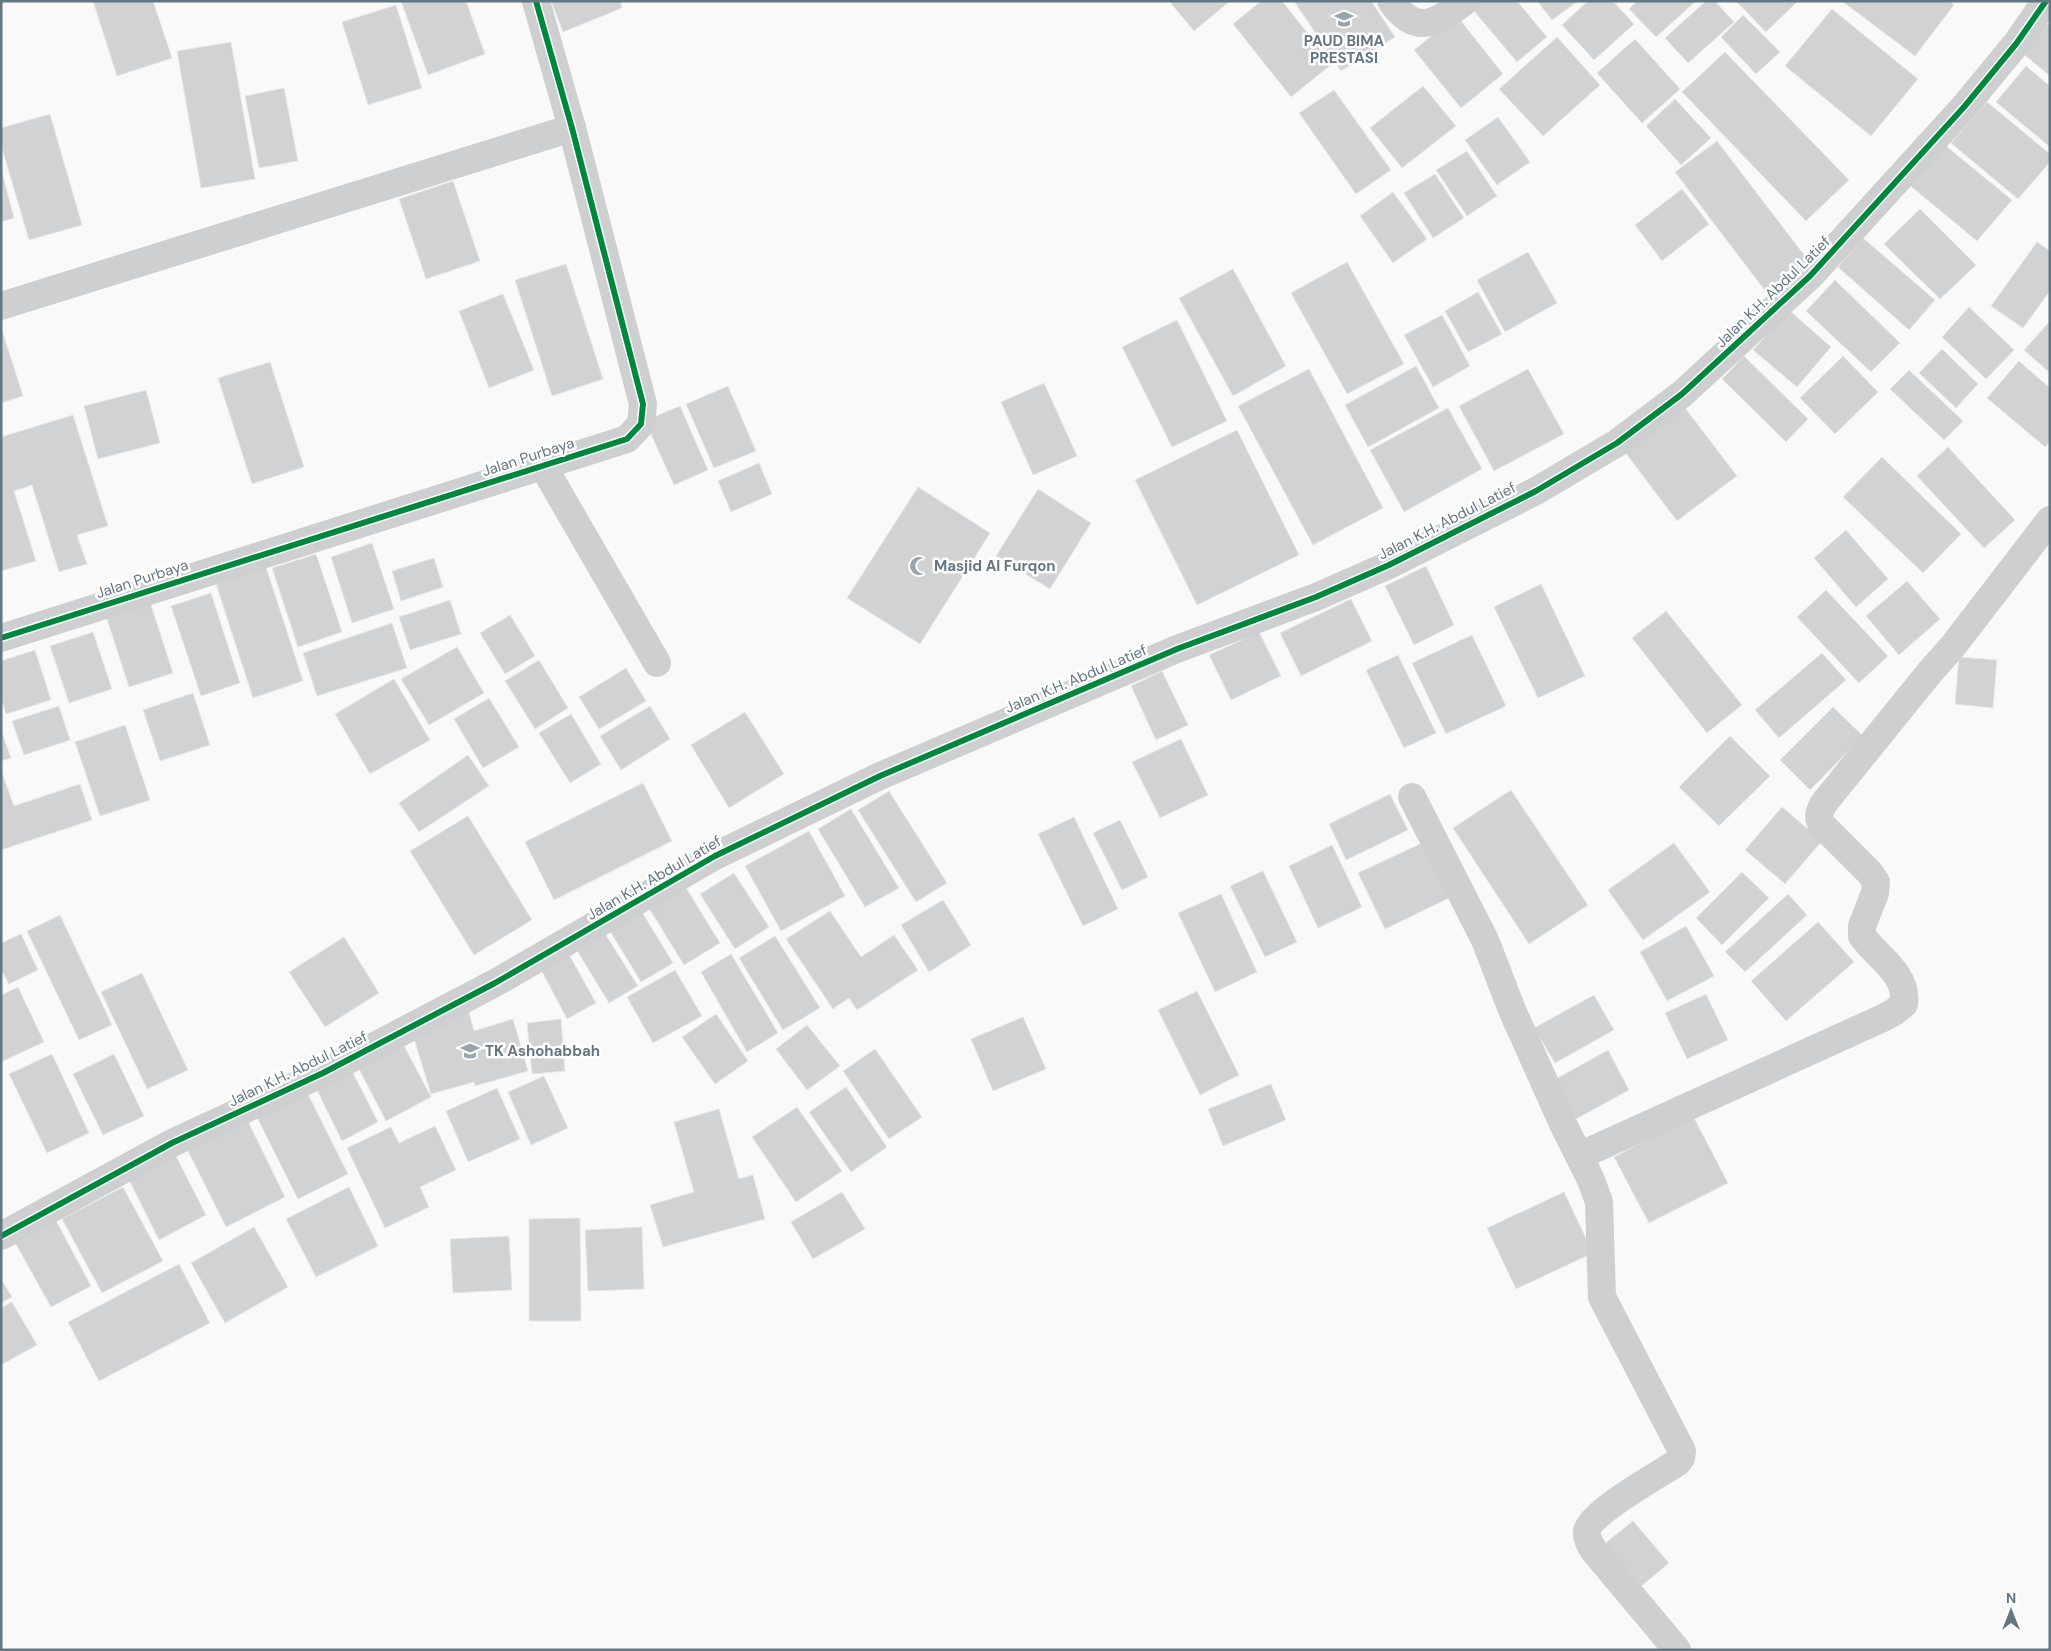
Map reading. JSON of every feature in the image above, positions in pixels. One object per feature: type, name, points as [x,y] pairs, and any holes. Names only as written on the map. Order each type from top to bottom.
[{"type":"street","name":"Jalan Purbaya","points":[[1,638],[627,439],[641,424],[643,404],[572,128],[536,1]]},
{"type":"street","points":[[1391,1],[1398,10],[1412,21],[1425,24],[1442,18],[1464,1]]},
{"type":"street","name":"Jalan K.H. Abdul Latief","points":[[1,1236],[172,1143],[323,1073],[495,984],[724,852],[880,776],[1177,649],[1316,597],[1389,565],[1536,491],[1617,443],[1682,394],[1810,276],[1964,107],[2016,44],[2046,1]]},
{"type":"street","points":[[1,306],[572,128]]},
{"type":"street","points":[[543,466],[657,663]]},
{"type":"street","points":[[1579,1156],[1882,1018],[1904,1004],[1904,986],[1862,936],[1862,926],[1875,893],[1876,882],[1869,872],[1821,824],[1818,818],[1819,813],[1824,803],[1953,646],[2050,520]]},
{"type":"street","points":[[1412,797],[1485,940],[1512,1010],[1564,1126],[1591,1180],[1599,1202],[1602,1297],[1682,1451],[1678,1462],[1612,1505],[1593,1520],[1587,1532],[1587,1538],[1595,1552],[1677,1650]]},
{"type":"building","points":[[93,1],[153,1],[172,58],[117,76]]},
{"type":"building","points":[[401,1],[466,1],[485,54],[428,75]]},
{"type":"building","points":[[551,1],[620,1],[622,8],[563,32]]},
{"type":"building","points":[[1169,1],[1230,1],[1194,31]]},
{"type":"building","points":[[1261,1],[1282,1],[1332,64],[1291,97],[1233,24]]},
{"type":"building","name":"PAUD BIMA PRESTASI","points":[[1294,1],[1371,1],[1395,37],[1341,71]]},
{"type":"building","points":[[1471,1],[1517,1],[1547,37],[1517,62],[1468,4]]},
{"type":"building","points":[[1537,1],[1578,1],[1552,20]]},
{"type":"building","points":[[1588,1],[1613,1],[1634,24],[1594,60],[1562,25]]},
{"type":"building","points":[[1637,1],[1696,1],[1656,37],[1629,9]]},
{"type":"building","points":[[1706,1],[1715,1],[1734,22],[1688,63],[1665,38]]},
{"type":"building","points":[[1736,1],[1798,1],[1766,32]]},
{"type":"building","points":[[1842,1],[1950,1],[1954,5],[1915,56]]},
{"type":"building","points":[[396,5],[422,88],[368,105],[342,22]]},
{"type":"building","points":[[1832,9],[1918,79],[1871,136],[1785,66]]},
{"type":"building","points":[[1743,15],[1780,52],[1756,74],[1721,37]]},
{"type":"building","points":[[1457,16],[1503,74],[1461,108],[1414,50]]},
{"type":"building","points":[[2046,23],[2050,26],[2050,76],[2022,53]]},
{"type":"building","points":[[1557,37],[1600,85],[1543,136],[1499,89]]},
{"type":"building","points":[[1635,39],[1680,89],[1642,123],[1597,73]]},
{"type":"building","points":[[231,42],[255,179],[201,188],[177,51]]},
{"type":"building","points":[[1725,52],[1849,180],[1806,221],[1682,92]]},
{"type":"building","points":[[2026,66],[2050,86],[2050,147],[1996,102]]},
{"type":"building","points":[[1423,86],[1456,126],[1402,168],[1370,128]]},
{"type":"building","points":[[284,88],[298,161],[259,168],[245,96]]},
{"type":"building","points":[[1334,90],[1391,170],[1356,194],[1299,113]]},
{"type":"building","points":[[1675,99],[1711,138],[1681,165],[1646,126]]},
{"type":"building","points":[[1987,102],[2050,154],[2050,162],[2018,199],[1951,143]]},
{"type":"building","points":[[50,114],[82,225],[29,240],[1,145],[1,128]]},
{"type":"building","points":[[1498,117],[1530,162],[1497,185],[1465,140]]},
{"type":"building","points":[[1717,141],[1808,260],[1766,292],[1675,172]]},
{"type":"building","points":[[1941,142],[2012,200],[1977,241],[1907,183]]},
{"type":"building","points":[[1467,151],[1497,196],[1467,216],[1436,170]]},
{"type":"building","points":[[1,168],[14,218],[1,222]]},
{"type":"building","points":[[1435,174],[1464,218],[1433,238],[1404,193]]},
{"type":"building","points":[[453,181],[480,261],[426,279],[399,199]]},
{"type":"building","points":[[1682,189],[1709,224],[1662,261],[1635,225]]},
{"type":"building","points":[[1393,192],[1427,239],[1393,263],[1360,216]]},
{"type":"building","points":[[1920,209],[1976,265],[1940,299],[1884,244]]},
{"type":"building","points":[[1863,238],[1935,300],[1909,330],[1838,267]]},
{"type":"building","points":[[2037,242],[2050,251],[2050,291],[2023,328],[1991,306]]},
{"type":"building","points":[[1528,252],[1557,303],[1505,332],[1477,280]]},
{"type":"building","points":[[1347,262],[1404,364],[1347,394],[1291,293]]},
{"type":"building","points":[[566,264],[603,379],[552,396],[515,280]]},
{"type":"building","points":[[1233,269],[1286,366],[1233,396],[1179,298]]},
{"type":"building","points":[[1835,280],[1900,343],[1871,372],[1806,311]]},
{"type":"building","points":[[1478,292],[1502,334],[1468,352],[1445,311]]},
{"type":"building","points":[[503,294],[534,370],[489,388],[459,311]]},
{"type":"building","points":[[1969,307],[2014,350],[1986,379],[1942,337]]},
{"type":"building","points":[[1789,310],[1831,347],[1797,387],[1753,350]]},
{"type":"building","points":[[1442,315],[1470,366],[1433,387],[1404,335]]},
{"type":"building","points":[[1177,320],[1227,421],[1172,447],[1122,347]]},
{"type":"building","points":[[2050,321],[2050,373],[2024,350]]},
{"type":"building","points":[[1,327],[23,396],[1,403]]},
{"type":"building","points":[[1942,349],[1978,384],[1956,408],[1919,373]]},
{"type":"building","points":[[1744,356],[1808,419],[1786,442],[1722,379]]},
{"type":"building","points":[[1843,356],[1878,392],[1835,434],[1800,398]]},
{"type":"building","points":[[2019,361],[2050,388],[2050,441],[2045,447],[1987,398]]},
{"type":"building","points":[[270,362],[304,467],[252,484],[218,378]]},
{"type":"building","points":[[1416,366],[1439,408],[1368,447],[1345,405]]},
{"type":"building","points":[[1309,369],[1383,508],[1313,545],[1238,406]]},
{"type":"building","points":[[1528,369],[1564,434],[1494,471],[1459,406]]},
{"type":"building","points":[[1909,370],[1963,421],[1944,440],[1890,389]]},
{"type":"building","points":[[1044,383],[1077,456],[1033,475],[1001,402]]},
{"type":"building","points":[[728,386],[756,451],[714,468],[686,404]]},
{"type":"building","points":[[146,390],[160,443],[98,459],[84,406]]},
{"type":"building","points":[[1682,404],[1737,476],[1677,521],[1622,448]]},
{"type":"building","points":[[680,406],[708,470],[674,485],[645,421]]},
{"type":"building","points":[[1448,408],[1482,469],[1404,512],[1370,450]]},
{"type":"building","points":[[73,415],[108,526],[77,535],[87,564],[59,572],[32,485],[14,491],[36,561],[1,571],[1,437]]},
{"type":"building","points":[[1237,430],[1299,555],[1197,605],[1135,480]]},
{"type":"building","points":[[1948,447],[2015,520],[1984,548],[1917,476]]},
{"type":"building","points":[[1882,457],[1961,534],[1923,573],[1843,497]]},
{"type":"building","points":[[759,463],[772,494],[731,512],[718,481]]},
{"type":"building","name":"Masjid Al Furqon","points":[[918,487],[990,533],[920,644],[847,598]]},
{"type":"building","points":[[1038,489],[1091,523],[1050,589],[996,556]]},
{"type":"building","points":[[1846,530],[1888,579],[1856,607],[1814,558]]},
{"type":"building","points":[[372,543],[394,609],[352,623],[331,557]]},
{"type":"building","points":[[316,554],[342,632],[298,647],[272,568]]},
{"type":"building","points":[[434,558],[443,587],[401,601],[392,571]]},
{"type":"building","points":[[1426,566],[1454,625],[1414,645],[1385,586]]},
{"type":"building","points":[[266,567],[303,681],[253,698],[216,584]]},
{"type":"building","points":[[1907,581],[1940,619],[1899,655],[1866,616]]},
{"type":"building","points":[[1541,584],[1585,676],[1538,698],[1494,607]]},
{"type":"building","points":[[1826,590],[1888,656],[1859,683],[1797,617]]},
{"type":"building","points":[[211,593],[240,683],[201,696],[171,606]]},
{"type":"building","points":[[1351,599],[1372,641],[1301,676],[1280,633]]},
{"type":"building","points":[[450,600],[461,634],[410,650],[399,617]]},
{"type":"building","points":[[150,602],[173,673],[129,687],[106,616]]},
{"type":"building","points":[[1666,611],[1742,705],[1707,733],[1632,638]]},
{"type":"building","points":[[510,615],[535,656],[505,674],[480,633]]},
{"type":"building","points":[[392,623],[407,668],[317,696],[303,653]]},
{"type":"building","points":[[93,632],[112,689],[69,703],[50,646]]},
{"type":"building","points":[[1259,632],[1281,676],[1231,700],[1209,655]]},
{"type":"building","points":[[1472,635],[1506,706],[1446,734],[1412,663]]},
{"type":"building","points":[[457,647],[484,693],[429,725],[401,679]]},
{"type":"building","points":[[35,650],[51,700],[6,714],[1,698],[1,661]]},
{"type":"building","points":[[1822,653],[1846,680],[1779,738],[1755,710]]},
{"type":"building","points":[[1398,655],[1436,733],[1404,748],[1366,670]]},
{"type":"building","points":[[1959,657],[1997,660],[1993,708],[1955,704]]},
{"type":"building","points":[[539,660],[568,708],[535,729],[505,681]]},
{"type":"building","points":[[626,668],[646,701],[599,729],[579,697]]},
{"type":"building","points":[[1162,671],[1188,725],[1156,740],[1131,686]]},
{"type":"building","points":[[394,679],[430,740],[370,774],[335,714]]},
{"type":"building","points":[[193,693],[210,745],[160,761],[143,710]]},
{"type":"building","points":[[489,698],[519,747],[483,768],[454,719]]},
{"type":"building","points":[[59,706],[70,740],[24,755],[12,721]]},
{"type":"building","points":[[650,706],[670,739],[621,770],[600,736]]},
{"type":"building","points":[[1833,707],[1863,736],[1810,790],[1780,760]]},
{"type":"building","points":[[745,712],[784,774],[729,808],[691,745]]},
{"type":"building","points":[[571,714],[601,764],[570,783],[539,733]]},
{"type":"building","points":[[125,725],[150,800],[100,816],[75,742]]},
{"type":"building","points":[[1,730],[11,758],[1,761]]},
{"type":"building","points":[[1730,736],[1770,776],[1719,826],[1679,787]]},
{"type":"building","points":[[1181,739],[1208,795],[1160,818],[1132,762]]},
{"type":"building","points":[[468,755],[489,786],[419,832],[399,803]]},
{"type":"building","points":[[1,770],[14,806],[80,784],[92,820],[1,850]]},
{"type":"building","points":[[643,783],[672,841],[554,900],[525,842]]},
{"type":"building","points":[[1511,790],[1588,905],[1529,944],[1453,828]]},
{"type":"building","points":[[889,791],[947,883],[916,902],[858,810]]},
{"type":"building","points":[[1390,794],[1408,830],[1346,860],[1329,824]]},
{"type":"building","points":[[1782,807],[1822,841],[1785,884],[1745,850]]},
{"type":"building","points":[[851,809],[899,888],[865,907],[818,829]]},
{"type":"building","points":[[468,816],[532,920],[474,955],[410,851]]},
{"type":"building","points":[[1074,817],[1118,909],[1083,926],[1038,834]]},
{"type":"building","points":[[1120,820],[1148,877],[1122,890],[1093,833]]},
{"type":"building","points":[[809,831],[845,896],[781,931],[745,866]]},
{"type":"building","points":[[1422,843],[1449,898],[1385,929],[1358,873]]},
{"type":"building","points":[[1674,843],[1710,892],[1643,940],[1608,890]]},
{"type":"building","points":[[1332,845],[1362,907],[1318,928],[1289,866]]},
{"type":"building","points":[[1263,871],[1297,942],[1265,957],[1230,886]]},
{"type":"building","points":[[1742,872],[1769,898],[1722,945],[1696,918]]},
{"type":"building","points":[[734,873],[769,927],[735,949],[700,894]]},
{"type":"building","points":[[683,883],[720,943],[684,965],[647,905]]},
{"type":"building","points":[[1221,894],[1257,972],[1215,992],[1178,913]]},
{"type":"building","points":[[1788,894],[1807,915],[1745,972],[1725,952]]},
{"type":"building","points":[[943,900],[971,945],[929,972],[901,925]]},
{"type":"building","points":[[639,907],[673,963],[641,982],[607,926]]},
{"type":"building","points":[[830,911],[861,957],[894,935],[918,970],[857,1010],[849,998],[833,1009],[786,939]]},
{"type":"building","points":[[60,915],[112,1025],[79,1040],[27,931]]},
{"type":"building","points":[[1818,922],[1854,962],[1786,1021],[1751,981]]},
{"type":"building","points":[[1686,926],[1714,976],[1667,1001],[1640,952]]},
{"type":"building","points":[[604,932],[638,986],[609,1003],[576,949]]},
{"type":"building","points":[[21,934],[38,970],[9,984],[1,969],[1,943]]},
{"type":"building","points":[[775,936],[820,1008],[783,1030],[739,958]]},
{"type":"building","points":[[344,937],[379,993],[325,1027],[289,972]]},
{"type":"building","points":[[567,951],[596,1003],[567,1019],[539,966]]},
{"type":"building","points":[[731,954],[778,1033],[747,1052],[701,972]]},
{"type":"building","points":[[675,970],[702,1016],[653,1043],[627,997]]},
{"type":"building","points":[[142,973],[188,1070],[147,1089],[101,992]]},
{"type":"building","points":[[18,987],[44,1042],[1,1062],[1,995]]},
{"type":"building","points":[[1197,991],[1239,1075],[1200,1095],[1158,1010]]},
{"type":"building","points":[[1706,994],[1728,1040],[1687,1059],[1665,1013]]},
{"type":"building","points":[[1594,995],[1614,1030],[1555,1063],[1534,1028]]},
{"type":"building","name":"TK Ashohabbah","points":[[469,1012],[474,1031],[513,1019],[528,1071],[475,1086],[474,1082],[431,1094],[411,1029]]},
{"type":"building","points":[[716,1014],[748,1061],[715,1084],[682,1037]]},
{"type":"building","points":[[1023,1017],[1046,1069],[993,1091],[971,1039]]},
{"type":"building","points":[[561,1019],[565,1071],[532,1074],[527,1023]]},
{"type":"building","points":[[807,1025],[840,1066],[807,1090],[776,1049]]},
{"type":"building","points":[[403,1044],[431,1097],[386,1121],[358,1067]]},
{"type":"building","points":[[875,1049],[922,1117],[889,1139],[843,1071]]},
{"type":"building","points":[[1608,1050],[1629,1090],[1576,1119],[1554,1080]]},
{"type":"building","points":[[52,1054],[89,1133],[47,1153],[9,1074]]},
{"type":"building","points":[[114,1054],[144,1116],[103,1135],[73,1074]]},
{"type":"building","points":[[350,1067],[378,1122],[342,1141],[314,1084]]},
{"type":"building","points":[[544,1076],[568,1128],[531,1145],[508,1092]]},
{"type":"building","points":[[1271,1084],[1286,1120],[1223,1146],[1208,1109]]},
{"type":"building","points":[[846,1087],[887,1147],[851,1172],[809,1112]]},
{"type":"building","points":[[305,1088],[348,1174],[298,1199],[255,1113]]},
{"type":"building","points":[[497,1088],[520,1139],[468,1162],[446,1111]]},
{"type":"building","points":[[797,1107],[842,1171],[796,1202],[752,1137]]},
{"type":"building","points":[[719,1109],[739,1179],[753,1175],[765,1219],[663,1247],[650,1205],[694,1192],[674,1122]]},
{"type":"building","points":[[243,1111],[285,1197],[226,1227],[183,1141]]},
{"type":"building","points":[[1693,1116],[1728,1183],[1649,1223],[1614,1157]]},
{"type":"building","points":[[435,1126],[456,1170],[420,1187],[429,1207],[385,1228],[347,1148],[391,1127],[399,1143]]},
{"type":"building","points":[[173,1150],[206,1215],[159,1240],[126,1174]]},
{"type":"building","points":[[123,1187],[163,1261],[102,1293],[62,1219]]},
{"type":"building","points":[[349,1187],[378,1246],[316,1277],[286,1219]]},
{"type":"building","points":[[842,1192],[865,1229],[813,1259],[791,1222]]},
{"type":"building","points":[[1564,1192],[1593,1253],[1516,1289],[1487,1228]]},
{"type":"building","points":[[53,1215],[91,1286],[51,1307],[12,1237]]},
{"type":"building","points":[[580,1218],[581,1321],[529,1321],[529,1219]]},
{"type":"building","points":[[254,1227],[288,1287],[225,1323],[191,1263]]},
{"type":"building","points":[[642,1227],[644,1289],[588,1291],[585,1230]]},
{"type":"building","points":[[509,1236],[512,1290],[453,1293],[450,1239]]},
{"type":"building","points":[[179,1264],[210,1323],[99,1381],[68,1322]]},
{"type":"building","points":[[1,1279],[12,1297],[1,1303]]},
{"type":"building","points":[[12,1302],[37,1345],[1,1365],[1,1308]]},
{"type":"building","points":[[1633,1521],[1669,1563],[1639,1588],[1603,1545]]},
{"type":"cycle path","points":[[1,638],[627,439],[641,424],[643,404],[572,128],[536,1]]},
{"type":"cycle path","points":[[1,1236],[172,1143],[323,1073],[495,983],[715,856],[880,776],[1177,649],[1316,597],[1389,565],[1536,491],[1617,443],[1682,394],[1810,276],[1964,107],[2016,44],[2046,1]]},
{"type":"place","name":"PAUD BIMA PRESTASI","points":[[1344,19]]},
{"type":"place","name":"Masjid Al Furqon","points":[[919,566]]},
{"type":"place","name":"TK Ashohabbah","points":[[470,1051]]}]
